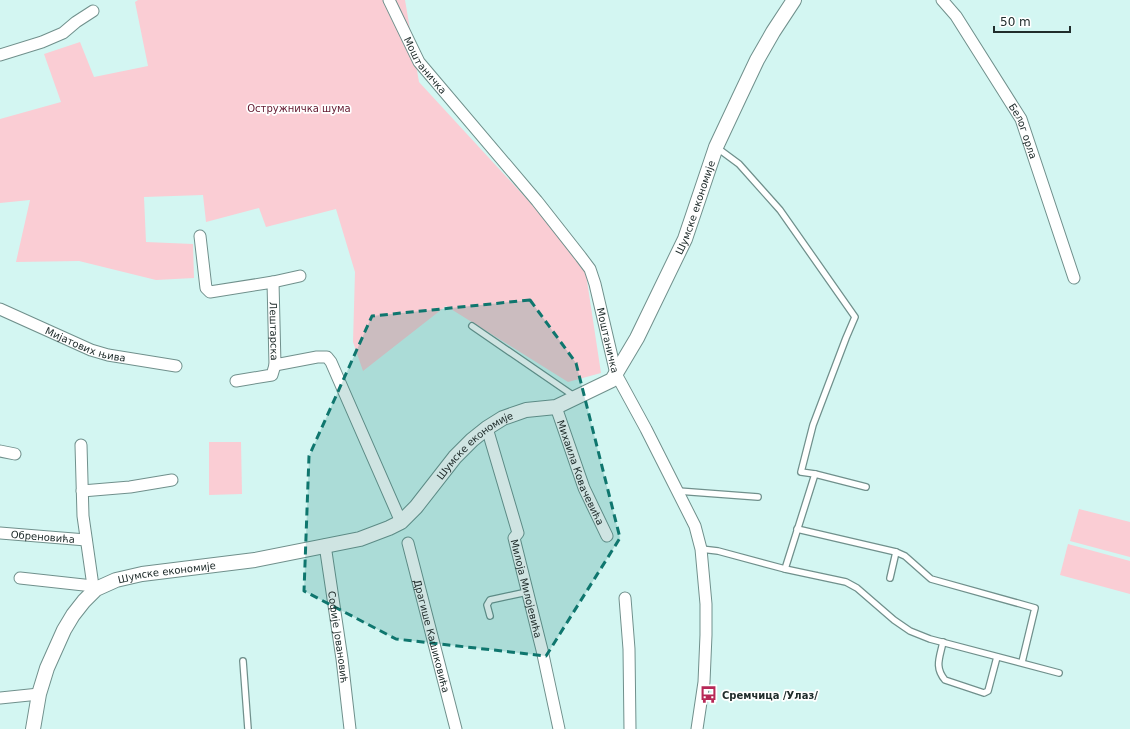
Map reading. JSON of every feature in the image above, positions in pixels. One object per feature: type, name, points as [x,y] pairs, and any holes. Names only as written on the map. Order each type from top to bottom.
[{"type":"street","name":"Моштаничка","points":[[389,0],[419,62],[532,195],[590,269],[595,284],[616,374],[678,491],[695,526],[701,549],[706,604],[706,635],[704,682],[697,729]]},
{"type":"street","name":"Шумске економије","points":[[33,729],[39,694],[47,668],[64,630],[94,588],[116,580],[142,574],[255,560],[360,539],[401,522],[416,507],[472,440],[486,428],[503,418],[526,410],[556,407],[612,380],[637,338],[685,239],[716,147],[757,60],[794,0]]},
{"type":"street","name":"Белог орла","points":[[942,0],[956,16],[1021,119],[1074,278]]},
{"type":"street","points":[[0,55],[42,42],[63,33],[93,11]]},
{"type":"street","points":[[200,236],[206,288],[210,292],[300,276]]},
{"type":"street","name":"Лештарска","points":[[273,282],[275,364],[317,357],[327,357],[331,362],[401,522]]},
{"type":"street","name":"Мијатових њива","points":[[0,309],[91,350],[108,355],[176,366]]},
{"type":"street","points":[[236,381],[272,375],[275,364]]},
{"type":"street","name":"Михаила Ковачевића","points":[[556,407],[584,488],[607,536]]},
{"type":"street","name":"Милоја Милојевића","points":[[486,428],[518,533],[514,538],[542,650],[559,729]]},
{"type":"street","points":[[20,578],[94,588],[83,516],[81,445]]},
{"type":"street","points":[[0,451],[16,454]]},
{"type":"street","points":[[82,491],[130,487],[172,480]]},
{"type":"street","name":"Обреновића","points":[[0,533],[86,540]]},
{"type":"street","name":"Драгише Кашиковића","points":[[408,543],[456,729]]},
{"type":"street","name":"Софије Јовановић","points":[[325,545],[342,659],[350,729]]},
{"type":"street","points":[[625,598],[629,657],[630,729]]},
{"type":"street","points":[[0,698],[39,694]]},
{"type":"lane","points":[[716,147],[739,164],[780,210],[855,318],[813,425],[801,472],[816,474],[866,487]]},
{"type":"lane","points":[[472,326],[576,398]]},
{"type":"lane","points":[[785,569],[816,474]]},
{"type":"lane","points":[[678,491],[758,497]]},
{"type":"lane","points":[[797,529],[896,552],[905,556],[931,579],[1035,608],[1022,662]]},
{"type":"lane","points":[[701,549],[718,550],[785,569],[846,582],[857,588],[910,632],[1058,673]]},
{"type":"lane","points":[[890,578],[896,552]]},
{"type":"lane","points":[[490,616],[487,605],[490,600],[527,592]]},
{"type":"lane","points":[[943,642],[938,667],[940,675],[945,680],[984,693],[988,691],[997,657]]},
{"type":"lane","points":[[243,660],[248,729]]},
{"type":"highlighted area","points":[[530,300],[576,363],[620,538],[546,656],[396,639],[304,591],[309,456],[372,316]]},
{"type":"green space","name":"Остружничка шума","points":[[138,0],[405,0],[419,82],[584,261],[601,373],[568,382],[446,306],[363,371],[353,342],[355,272],[336,209],[266,227],[259,208],[206,222],[203,195],[144,197],[146,242],[193,244],[194,278],[156,280],[79,261],[16,262],[30,200],[0,203],[0,119],[61,102],[44,54],[80,42],[94,77],[148,66],[135,2]]},
{"type":"green space","points":[[209,442],[241,442],[242,494],[209,495]]},
{"type":"green space","points":[[1079,509],[1130,522],[1130,557],[1070,541]]},
{"type":"green space","points":[[1068,544],[1130,561],[1130,594],[1060,575]]},
{"type":"place","name":"Сремчица /Улаз/","points":[[709,695]]}]
